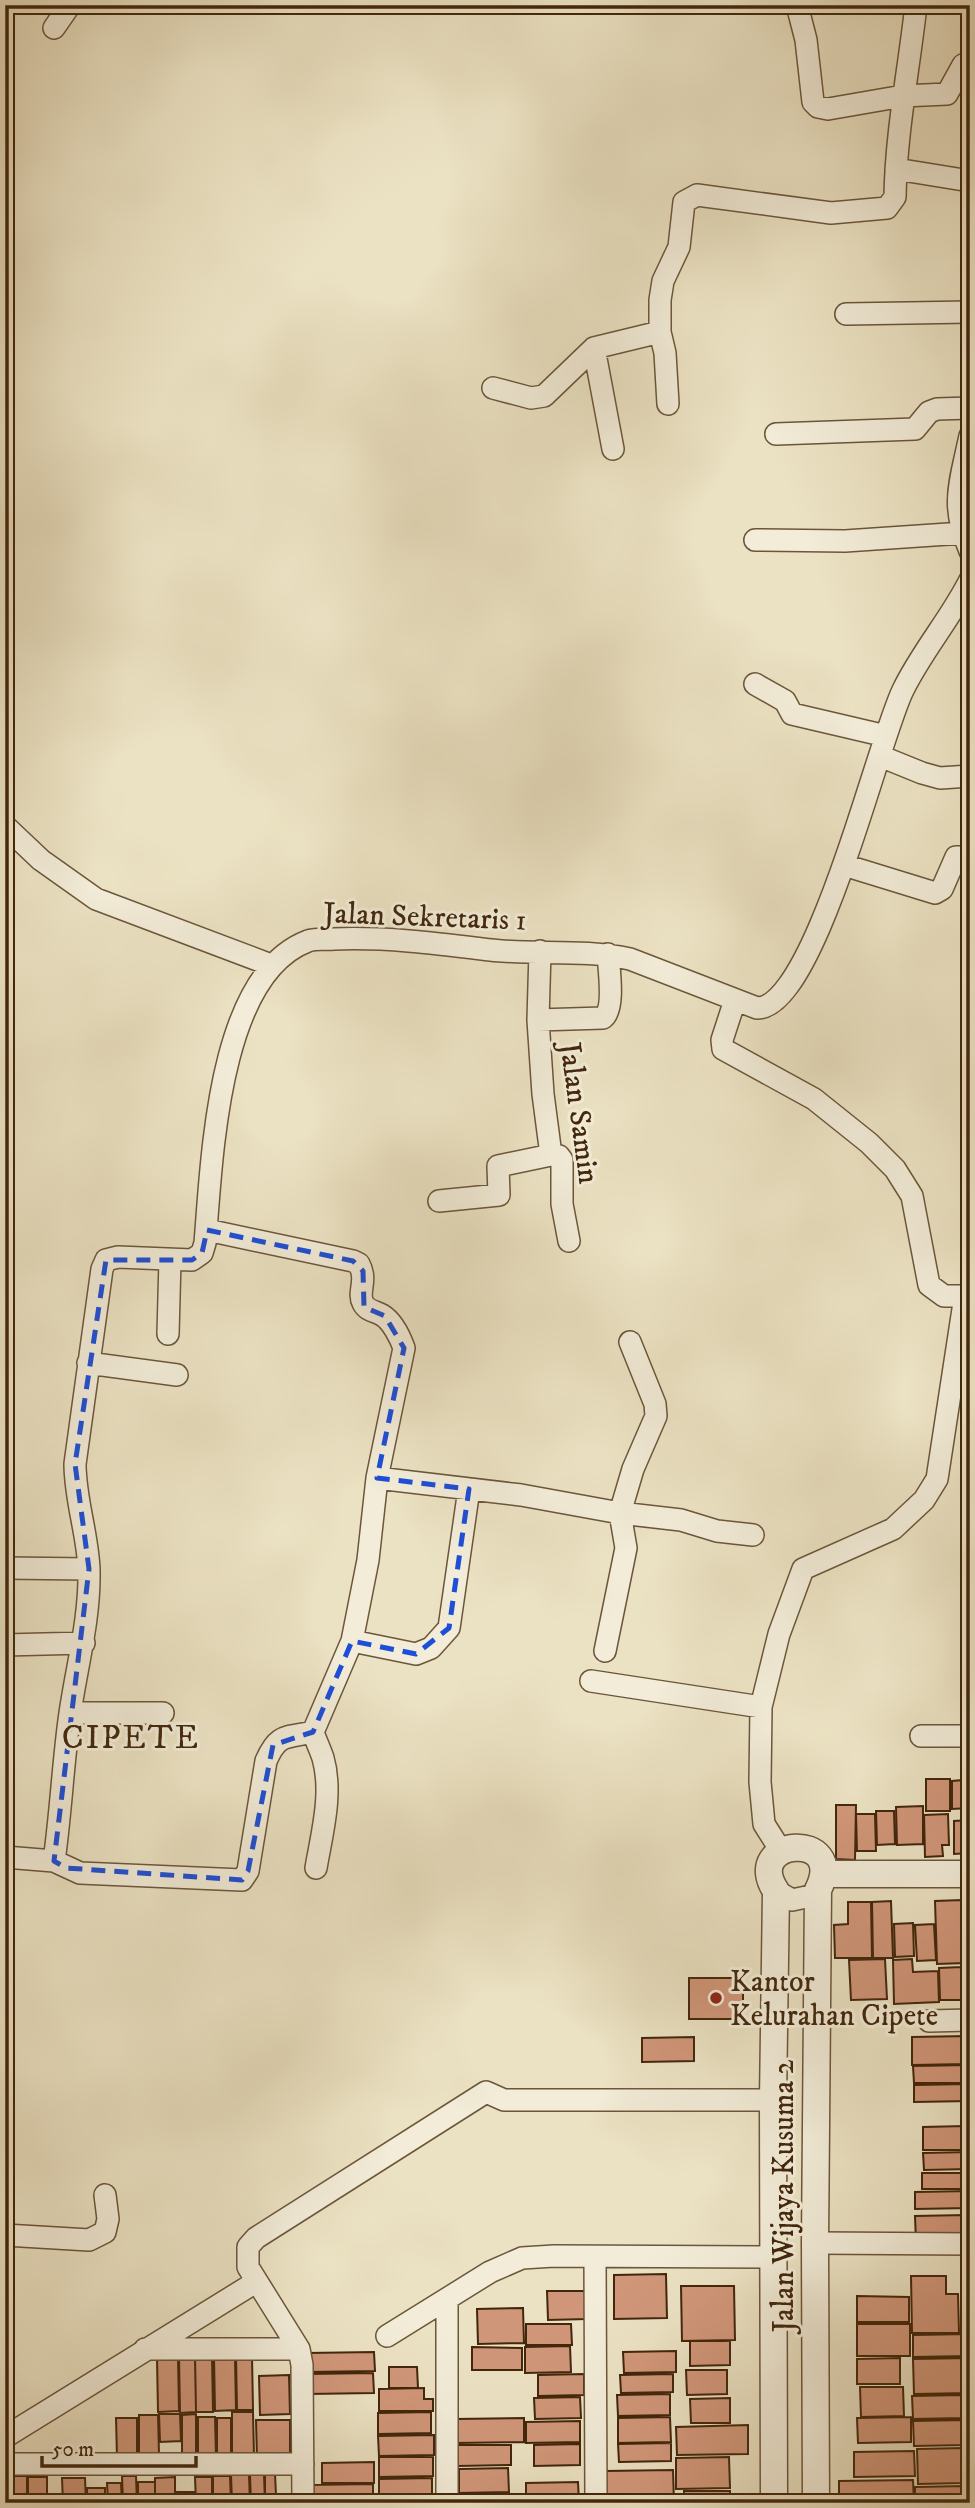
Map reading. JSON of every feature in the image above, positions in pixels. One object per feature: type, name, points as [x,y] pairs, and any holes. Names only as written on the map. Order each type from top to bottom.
[{"type":"street","points":[[54,28],[70,5]]},
{"type":"street","points":[[797,5],[806,40],[813,102],[818,107],[828,109],[903,96],[947,94],[963,65],[970,62]]},
{"type":"street","points":[[668,404],[666,353],[660,332],[663,281],[679,247],[682,208],[687,199],[697,195],[831,213],[887,208],[895,197],[903,96],[916,5]]},
{"type":"street","points":[[896,169],[970,181]]},
{"type":"street","points":[[846,314],[970,312]]},
{"type":"street","points":[[493,388],[531,397],[544,396],[594,348],[660,332]]},
{"type":"street","points":[[594,348],[613,449]]},
{"type":"street","points":[[776,434],[915,429],[929,412],[937,409],[970,408]]},
{"type":"street","points":[[755,540],[966,542],[958,514],[957,495],[970,436]]},
{"type":"street","name":"Jalan Sekretaris 1","points":[[54,1861],[63,1800],[70,1713],[84,1643],[89,1569],[75,1483],[75,1464],[102,1269],[106,1260],[118,1257],[192,1260],[198,1257],[205,1243],[216,1119],[232,1046],[244,1013],[271,965],[309,940],[355,938],[487,950],[608,954],[630,959],[757,1008],[765,1008],[778,1000],[793,981],[819,929],[844,864],[902,691],[970,580]]},
{"type":"street","points":[[755,684],[785,701],[792,714],[883,746],[922,773],[940,778],[970,775]]},
{"type":"street","points":[[5,826],[41,860],[96,899],[271,965]]},
{"type":"street","points":[[844,864],[935,893],[942,889],[952,861],[970,857]]},
{"type":"street","name":"Jalan Samin","points":[[540,951],[538,1020],[543,1094],[551,1155],[559,1156],[562,1160],[562,1204],[569,1241]]},
{"type":"street","points":[[538,1020],[607,1016],[610,1006],[608,954]]},
{"type":"street","points":[[735,1000],[722,1040],[723,1049],[814,1099],[869,1143],[895,1169],[912,1196],[929,1285],[944,1296],[967,1296],[937,1479],[924,1500],[893,1529],[803,1569],[779,1634],[761,1707],[760,1789],[764,1824],[781,1851],[794,1846],[808,1848],[819,1857],[821,1882],[811,1896],[792,1900],[776,1891]]},
{"type":"street","points":[[439,1201],[499,1195],[498,1166],[551,1155]]},
{"type":"street","points":[[207,1230],[359,1264],[364,1279],[361,1296],[363,1304],[385,1316],[401,1338],[404,1348],[377,1478],[368,1560],[352,1641],[313,1732],[323,1759],[326,1778],[325,1808],[316,1868]]},
{"type":"street","points":[[168,1334],[170,1260]]},
{"type":"street","points":[[605,1651],[626,1548],[620,1513],[633,1469],[656,1416],[655,1404],[630,1342]]},
{"type":"street","points":[[88,1363],[177,1375]]},
{"type":"street","points":[[377,1478],[521,1495],[620,1513],[681,1520],[717,1531],[753,1535]]},
{"type":"street","points":[[352,1641],[416,1654],[431,1647],[449,1628],[469,1489]]},
{"type":"street","points":[[5,1568],[89,1569]]},
{"type":"street","points":[[5,1645],[84,1643]]},
{"type":"street","points":[[591,1681],[761,1707]]},
{"type":"street","points":[[70,1713],[163,1713]]},
{"type":"street","points":[[5,1857],[54,1861],[80,1873],[242,1880],[248,1871],[266,1761],[273,1745],[280,1740],[313,1732]]},
{"type":"street","points":[[921,1736],[970,1736]]},
{"type":"street","name":"Jalan Wijaya Kusuma 2","points":[[774,2503],[773,2100],[776,1891],[769,1877],[769,1870],[771,1862],[781,1851]]},
{"type":"street","points":[[821,1882],[970,1874]]},
{"type":"street","name":"Jalan Wijaya Kusuma 2","points":[[817,2503],[815,2243],[821,1882]]},
{"type":"street","points":[[929,2021],[970,2020]]},
{"type":"street","points":[[303,2503],[302,2365],[299,2349],[248,2267],[248,2247],[256,2238],[486,2092],[505,2099],[773,2100]]},
{"type":"street","points":[[5,2235],[89,2240],[104,2232],[108,2219],[105,2195]]},
{"type":"street","points":[[815,2243],[970,2244]]},
{"type":"street","points":[[595,2257],[596,2503]]},
{"type":"street","points":[[387,2336],[490,2272],[522,2258],[773,2257]]},
{"type":"street","points":[[5,2437],[257,2281]]},
{"type":"street","points":[[447,2301],[447,2503]]},
{"type":"street","points":[[145,2349],[299,2349]]},
{"type":"street","points":[[5,2464],[303,2464]]},
{"type":"highlighted area","points":[[207,1230],[353,1261],[363,1271],[364,1307],[385,1316],[404,1348],[377,1478],[469,1489],[449,1628],[416,1654],[352,1641],[313,1732],[273,1745],[248,1871],[242,1880],[66,1868],[54,1861],[89,1569],[75,1464],[106,1260],[192,1260],[202,1253]]},
{"type":"building","points":[[962,1767],[970,1767],[970,1808],[952,1809],[952,1781],[963,1780]]},
{"type":"building","points":[[926,1779],[950,1779],[950,1811],[926,1811]]},
{"type":"building","points":[[836,1805],[856,1805],[855,1860],[836,1859]]},
{"type":"building","points":[[923,1806],[923,1844],[897,1845],[896,1807]]},
{"type":"building","points":[[876,1811],[894,1811],[895,1844],[877,1845]]},
{"type":"building","points":[[856,1814],[875,1814],[876,1851],[857,1851]]},
{"type":"building","points":[[948,1814],[949,1845],[942,1845],[943,1856],[925,1857],[924,1815]]},
{"type":"building","points":[[970,1820],[970,1853],[954,1854],[954,1821]]},
{"type":"building","points":[[962,1900],[965,1963],[937,1964],[935,1901]]},
{"type":"building","points":[[891,1901],[893,1958],[873,1958],[872,1902]]},
{"type":"building","points":[[848,1902],[871,1902],[872,1958],[835,1958],[834,1925],[848,1924]]},
{"type":"building","points":[[963,1903],[970,1903],[970,1965],[966,1965]]},
{"type":"building","points":[[913,1923],[914,1956],[895,1957],[894,1924]]},
{"type":"building","points":[[934,1924],[936,1960],[917,1961],[915,1925]]},
{"type":"building","points":[[885,1959],[887,1999],[851,2000],[849,1960]]},
{"type":"building","points":[[912,1959],[913,1972],[938,1971],[939,2002],[894,2004],[893,1960]]},
{"type":"building","points":[[970,1966],[970,2000],[963,2000],[961,1967]]},
{"type":"building","points":[[961,1967],[962,2000],[940,2000],[939,1968]]},
{"type":"building","name":"Kantor Kelurahan Cipete","points":[[689,1978],[743,1978],[743,2019],[689,2019]]},
{"type":"building","points":[[967,2036],[967,2064],[912,2065],[912,2037]]},
{"type":"building","points":[[694,2037],[694,2061],[642,2062],[642,2038]]},
{"type":"building","points":[[970,2065],[970,2083],[914,2083],[913,2066]]},
{"type":"building","points":[[970,2084],[970,2101],[914,2102],[914,2085]]},
{"type":"building","points":[[965,2126],[965,2150],[923,2150],[923,2127]]},
{"type":"building","points":[[970,2152],[970,2169],[924,2170],[923,2153]]},
{"type":"building","points":[[922,2173],[970,2173],[970,2189],[922,2189]]},
{"type":"building","points":[[970,2191],[970,2208],[915,2209],[915,2192]]},
{"type":"building","points":[[966,2215],[966,2241],[916,2242],[915,2216]]},
{"type":"building","points":[[666,2274],[667,2318],[614,2319],[614,2275]]},
{"type":"building","points":[[911,2276],[946,2276],[946,2294],[958,2294],[959,2333],[912,2333]]},
{"type":"building","points":[[681,2286],[734,2286],[735,2340],[682,2341]]},
{"type":"building","points":[[547,2291],[587,2291],[587,2319],[548,2320]]},
{"type":"building","points":[[857,2296],[909,2297],[909,2322],[857,2322]]},
{"type":"building","points":[[523,2308],[524,2343],[478,2344],[477,2309]]},
{"type":"building","points":[[526,2324],[571,2324],[572,2345],[526,2345]]},
{"type":"building","points":[[857,2324],[910,2324],[910,2356],[857,2356]]},
{"type":"building","points":[[970,2334],[970,2356],[913,2357],[913,2335]]},
{"type":"building","points":[[690,2341],[730,2341],[730,2365],[690,2366]]},
{"type":"building","points":[[570,2346],[571,2372],[525,2373],[525,2347]]},
{"type":"building","points":[[472,2347],[522,2348],[522,2370],[472,2370]]},
{"type":"building","points":[[676,2351],[676,2372],[624,2373],[623,2352]]},
{"type":"building","points":[[374,2352],[375,2371],[308,2372],[307,2353]]},
{"type":"building","points":[[212,2355],[213,2412],[196,2412],[195,2356]]},
{"type":"building","points":[[236,2356],[252,2356],[253,2410],[237,2410]]},
{"type":"building","points":[[178,2357],[179,2411],[158,2412],[157,2358]]},
{"type":"building","points":[[179,2357],[195,2357],[196,2412],[180,2413]]},
{"type":"building","points":[[214,2357],[235,2357],[236,2410],[215,2411]]},
{"type":"building","points":[[900,2358],[900,2384],[857,2384],[857,2359]]},
{"type":"building","points":[[970,2358],[970,2393],[914,2394],[913,2359]]},
{"type":"building","points":[[389,2367],[417,2367],[418,2388],[389,2388]]},
{"type":"building","points":[[686,2370],[727,2370],[727,2394],[687,2395]]},
{"type":"building","points":[[373,2373],[374,2393],[308,2394],[308,2374]]},
{"type":"building","points":[[584,2374],[584,2395],[538,2396],[538,2375]]},
{"type":"building","points":[[673,2374],[673,2392],[621,2393],[620,2375]]},
{"type":"building","points":[[289,2375],[290,2414],[260,2415],[259,2376]]},
{"type":"building","points":[[860,2387],[903,2387],[904,2416],[861,2417]]},
{"type":"building","points":[[424,2388],[424,2399],[433,2399],[433,2411],[379,2411],[379,2389]]},
{"type":"building","points":[[670,2394],[670,2415],[618,2416],[617,2395]]},
{"type":"building","points":[[962,2395],[963,2418],[913,2419],[912,2396]]},
{"type":"building","points":[[580,2397],[581,2418],[535,2419],[534,2398]]},
{"type":"building","points":[[730,2398],[730,2423],[691,2423],[690,2399]]},
{"type":"building","points":[[232,2412],[253,2412],[254,2456],[232,2456]]},
{"type":"building","points":[[431,2412],[431,2433],[378,2434],[378,2413]]},
{"type":"building","points":[[159,2414],[180,2414],[181,2441],[160,2442]]},
{"type":"building","points":[[196,2414],[196,2453],[182,2454],[182,2415]]},
{"type":"building","points":[[139,2415],[158,2415],[159,2454],[139,2455]]},
{"type":"building","points":[[198,2417],[215,2417],[216,2456],[198,2456]]},
{"type":"building","points":[[670,2417],[671,2442],[618,2443],[618,2418]]},
{"type":"building","points":[[911,2417],[911,2442],[858,2443],[857,2418]]},
{"type":"building","points":[[116,2418],[137,2418],[137,2457],[117,2457]]},
{"type":"building","points":[[217,2418],[231,2418],[231,2457],[217,2457]]},
{"type":"building","points":[[524,2418],[524,2442],[456,2443],[456,2419]]},
{"type":"building","points":[[256,2420],[290,2420],[290,2459],[257,2459]]},
{"type":"building","points":[[965,2420],[965,2445],[914,2446],[913,2421]]},
{"type":"building","points":[[580,2421],[580,2442],[526,2443],[526,2422]]},
{"type":"building","points":[[748,2425],[748,2454],[677,2455],[676,2427]]},
{"type":"building","points":[[434,2435],[434,2455],[379,2456],[378,2436]]},
{"type":"building","points":[[671,2443],[671,2461],[619,2462],[618,2444]]},
{"type":"building","points":[[580,2444],[580,2465],[534,2466],[534,2445]]},
{"type":"building","points":[[458,2445],[511,2445],[511,2465],[458,2466]]},
{"type":"building","points":[[963,2448],[964,2483],[918,2484],[917,2449]]},
{"type":"building","points":[[914,2451],[915,2476],[854,2477],[854,2452]]},
{"type":"building","points":[[379,2457],[433,2457],[433,2476],[379,2477]]},
{"type":"building","points":[[729,2457],[730,2488],[676,2489],[676,2458]]},
{"type":"building","points":[[374,2462],[374,2483],[322,2483],[322,2463]]},
{"type":"building","points":[[508,2468],[509,2492],[459,2493],[459,2469]]},
{"type":"building","points":[[673,2470],[674,2503],[606,2503],[605,2471]]},
{"type":"building","points":[[265,2474],[275,2474],[276,2495],[287,2494],[287,2503],[265,2503]]},
{"type":"building","points":[[231,2475],[249,2475],[250,2503],[232,2503]]},
{"type":"building","points":[[250,2475],[264,2475],[265,2503],[251,2503]]},
{"type":"building","points":[[8,2476],[27,2476],[27,2503],[9,2503]]},
{"type":"building","points":[[122,2476],[136,2476],[137,2503],[123,2503]]},
{"type":"building","points":[[213,2476],[230,2476],[231,2503],[213,2503]]},
{"type":"building","points":[[28,2477],[47,2477],[47,2496],[61,2496],[62,2503],[28,2503]]},
{"type":"building","points":[[175,2477],[175,2503],[155,2503],[155,2478]]},
{"type":"building","points":[[195,2477],[212,2477],[212,2503],[196,2503]]},
{"type":"building","points":[[62,2478],[85,2478],[86,2503],[63,2503]]},
{"type":"building","points":[[432,2478],[432,2501],[379,2502],[379,2479]]},
{"type":"building","points":[[913,2480],[914,2503],[839,2503],[839,2481]]},
{"type":"building","points":[[138,2482],[155,2482],[155,2503],[138,2503]]},
{"type":"building","points":[[578,2482],[579,2503],[526,2503],[526,2483]]},
{"type":"building","points":[[107,2483],[121,2483],[122,2503],[108,2503]]},
{"type":"building","points":[[373,2484],[373,2500],[307,2501],[306,2485]]},
{"type":"building","points":[[965,2486],[965,2503],[915,2503],[915,2487]]},
{"type":"building","points":[[87,2488],[105,2488],[105,2503],[87,2503]]},
{"type":"building","points":[[684,2491],[730,2491],[730,2503],[684,2503]]},
{"type":"building","points":[[176,2492],[195,2492],[195,2503],[176,2503]]},
{"type":"building","points":[[523,2497],[523,2503],[470,2503],[470,2498]]},
{"type":"place","name":"Kantor Kelurahan Cipete","points":[[716,1998]]},
{"type":"district","name":"CIPETE","points":[[131,1736]]}]
